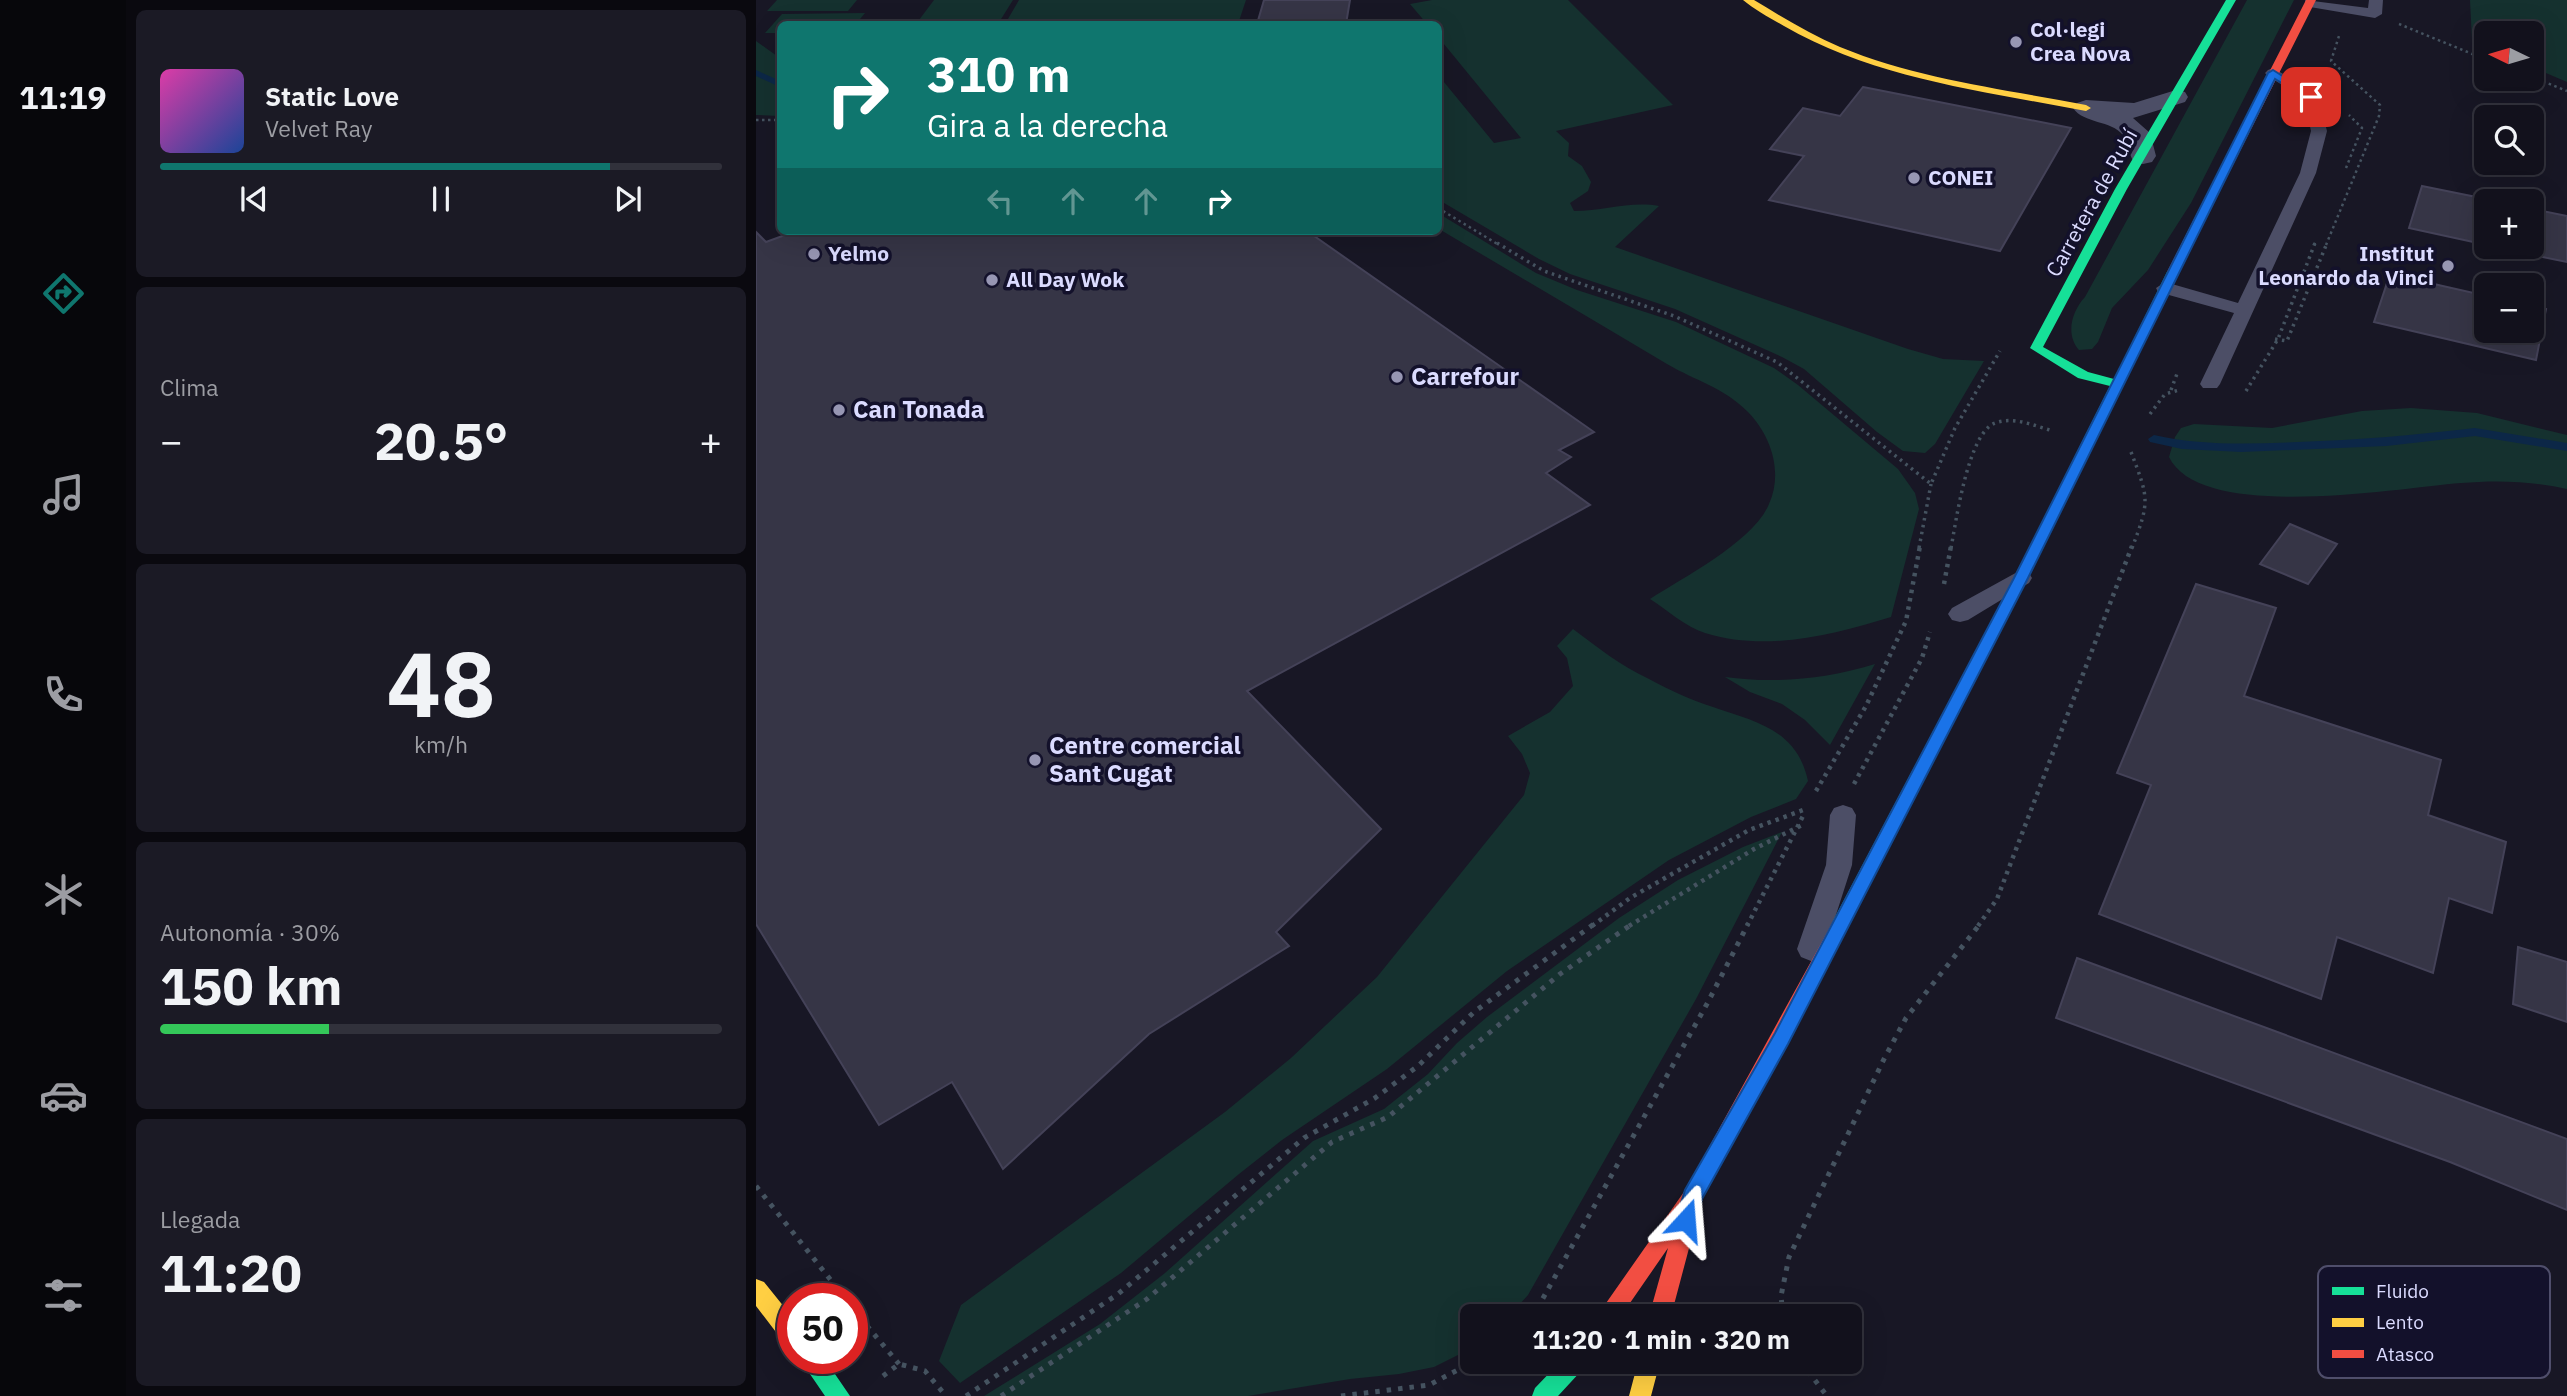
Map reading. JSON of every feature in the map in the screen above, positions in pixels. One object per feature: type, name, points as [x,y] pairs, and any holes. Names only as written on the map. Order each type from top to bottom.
[{"type":"main road","name":"Carretera de Rubí","points":[[2119,384],[2083,374],[2036,348],[2121,189],[2143,156],[2231,0]]},
{"type":"main road","points":[[1616,1304],[1693,1196],[1781,1038],[2021,578],[2311,1]]},
{"type":"main road","points":[[1758,4],[1817,40],[1861,58],[1914,72],[2086,108]]},
{"type":"main road","points":[[1663,1304],[1693,1196]]},
{"type":"main road","points":[[756,1289],[777,1316]]},
{"type":"main road","points":[[822,1374],[839,1396]]},
{"type":"main road","points":[[1543,1396],[1563,1374]]},
{"type":"main road","points":[[1640,1396],[1646,1374]]},
{"type":"street","points":[[2086,108],[2136,111],[2154,107],[2176,97]]},
{"type":"street","points":[[2086,108],[2122,122],[2137,133],[2143,156]]},
{"type":"lane","points":[[2311,1],[2376,7]]},
{"type":"lane","points":[[2210,384],[2308,173],[2319,131],[2311,97],[2273,73]]},
{"type":"lane","points":[[2165,288],[2244,310]]},
{"type":"lane","points":[[1960,614],[2021,578]]},
{"type":"lane","points":[[1781,1038],[1839,865],[1844,803]]},
{"type":"path","points":[[2376,7],[2474,54]]},
{"type":"path","points":[[2544,82],[2567,91]]},
{"type":"path","points":[[2345,111],[2362,128]]},
{"type":"path","points":[[757,121],[777,120]]},
{"type":"path","points":[[1442,210],[1544,271],[1674,316],[1777,362],[1931,484]]},
{"type":"path","points":[[1814,796],[1866,706],[1906,621],[1931,484],[1955,428],[2000,352]]},
{"type":"path","points":[[2145,422],[2160,399],[2171,390]]},
{"type":"path","points":[[1942,592],[1962,491],[1981,433],[1991,424],[2010,420],[2089,441]]},
{"type":"path","points":[[1782,1304],[1789,1256],[1884,1059],[1906,1018],[1973,934],[1997,899],[2147,508],[2143,482],[2131,452],[2134,442]]},
{"type":"path","points":[[1844,803],[1916,669],[1931,628]]},
{"type":"path","points":[[966,1396],[1118,1294],[1304,1138],[1375,1098],[1418,1066],[1474,1012],[1630,898],[1749,830],[1807,808],[1708,1002],[1538,1304]]},
{"type":"path","points":[[1001,1396],[1147,1298],[1332,1142],[1388,1117],[1560,974],[1654,909],[1754,849],[1816,819]]},
{"type":"path","points":[[756,1186],[833,1283]]},
{"type":"path","points":[[868,1327],[899,1364],[925,1371],[946,1396]]},
{"type":"path","points":[[878,1380],[899,1364]]},
{"type":"path","points":[[1341,1396],[1369,1390],[1429,1385],[1460,1369]]},
{"type":"path","points":[[1810,1374],[1827,1396]]},
{"type":"green space","points":[[777,0],[857,0],[848,11],[767,11]]},
{"type":"green space","points":[[934,0],[1013,0],[1000,21],[918,21]]},
{"type":"green space","points":[[1019,0],[1246,0],[1239,21],[1007,21]]},
{"type":"green space","points":[[1432,0],[1568,0],[1673,105],[1556,131],[1569,143],[1568,156],[1582,166],[1591,182],[1588,191],[1570,203],[1574,211],[1638,205],[1659,206],[1615,247],[1908,349],[1943,359],[1984,361],[1935,444],[1925,453],[1903,451],[1804,369],[1782,357],[1675,309],[1570,274],[1539,259],[1442,202],[1442,80],[1494,143],[1521,138],[1442,42],[1442,21],[1424,21],[1410,4]]},
{"type":"green space","points":[[2247,0],[2294,0],[2191,203],[2148,270],[2112,308],[2098,342],[2092,349],[2079,350],[2071,330],[2077,309]]},
{"type":"green space","points":[[2470,0],[2567,0],[2567,82],[2544,72],[2544,21],[2474,21],[2474,41]]},
{"type":"green space","points":[[865,13],[858,21],[777,21],[777,33],[765,33],[782,14]]},
{"type":"green space","points":[[756,41],[777,56],[777,116],[756,115]]},
{"type":"green space","points":[[1442,215],[1536,273],[1577,290],[1676,322],[1774,368],[1898,469],[1915,493],[1919,509],[1891,617],[1823,635],[1752,641],[1705,633],[1684,623],[1650,599],[1717,557],[1749,531],[1769,504],[1775,480],[1769,444],[1748,412],[1729,396],[1667,364],[1442,231]]},
{"type":"green space","points":[[2411,408],[2477,413],[2567,435],[2567,489],[2528,483],[2488,482],[2303,497],[2259,496],[2219,490],[2188,477],[2169,457],[2175,437],[2181,428],[2194,424],[2272,428],[2362,411]]},
{"type":"green space","points":[[1573,629],[1610,656],[1664,687],[1773,730],[1785,739],[1803,764],[1808,781],[1796,799],[1751,817],[1669,860],[1507,971],[1387,1069],[1282,1140],[1121,1273],[960,1383],[939,1361],[961,1305],[1225,1112],[1291,1058],[1377,977],[1524,795],[1530,773],[1522,754],[1508,736],[1550,712],[1573,686],[1567,658],[1557,646]]},
{"type":"green space","points":[[1875,664],[1830,745],[1805,720],[1782,704],[1750,692],[1725,677],[1801,679]]},
{"type":"green space","points":[[1782,832],[1696,999],[1528,1295],[1520,1304],[1460,1304],[1460,1354],[1434,1367],[1399,1374],[1350,1379],[1248,1396],[984,1396],[1100,1324],[1165,1273],[1313,1141],[1384,1109],[1428,1074],[1457,1043],[1487,1017],[1619,918],[1678,880],[1743,847]]},
{"type":"building","points":[[1264,0],[1350,0],[1346,21],[1258,21]]},
{"type":"building","name":"CONEI","points":[[1863,87],[2071,128],[2000,251],[1769,200],[1804,156],[1770,149],[1803,108],[1840,116]]},
{"type":"building","points":[[2422,186],[2474,197],[2474,242],[2409,228]]},
{"type":"building","points":[[2544,211],[2567,216],[2567,262],[2544,257]]},
{"type":"building","name":"Centre comercial Sant Cugat","points":[[756,232],[766,242],[785,235],[1313,235],[1594,432],[1559,450],[1571,457],[1546,473],[1590,505],[1247,691],[1381,829],[1276,932],[1289,946],[1149,1034],[1003,1169],[952,1082],[879,1125],[756,924]]},
{"type":"building","points":[[2390,274],[2474,293],[2474,343],[2539,343],[2536,360],[2374,322]]},
{"type":"building","points":[[2290,524],[2337,544],[2308,584],[2260,564]]},
{"type":"building","points":[[2196,584],[2276,608],[2244,696],[2441,760],[2428,815],[2506,842],[2492,913],[2449,898],[2433,973],[2337,937],[2321,999],[2099,914],[2151,785],[2117,773]]},
{"type":"building","points":[[2518,947],[2567,962],[2567,1022],[2513,1004]]},
{"type":"building","points":[[2077,958],[2567,1139],[2567,1210],[2450,1162],[2056,1018]]},
{"type":"waterway","points":[[756,73],[777,83]]},
{"type":"waterway","points":[[2154,439],[2182,445],[2241,448],[2386,442],[2475,432],[2567,447]]},
{"type":"traffic: fast","points":[[2119,384],[2083,375],[2036,348],[2121,189],[2231,0]]},
{"type":"traffic: fast","points":[[1842,921],[2021,578],[2173,272]]},
{"type":"traffic: fast","points":[[822,1374],[839,1396]]},
{"type":"traffic: fast","points":[[1543,1396],[1563,1374]]},
{"type":"traffic: slow","points":[[1748,0],[1821,42],[1876,63],[1965,85],[2086,108]]},
{"type":"traffic: slow","points":[[756,1289],[777,1316]]},
{"type":"traffic: slow","points":[[1640,1396],[1646,1374]]},
{"type":"traffic: jam","points":[[2173,272],[2311,0]]},
{"type":"traffic: jam","points":[[1616,1304],[1693,1196],[1842,921]]},
{"type":"traffic: jam","points":[[1663,1304],[1686,1222]]},
{"type":"place","name":"Col·legi Crea Nova","points":[[2016,42]]},
{"type":"place","name":"CONEI","points":[[1914,178]]},
{"type":"place","name":"Yelmo","points":[[814,254]]},
{"type":"place","name":"Institut Leonardo da Vinci","points":[[2448,266]]},
{"type":"place","name":"All Day Wok","points":[[992,280]]},
{"type":"place","name":"Carrefour","points":[[1397,377]]},
{"type":"place","name":"Can Tonada","points":[[839,410]]},
{"type":"place","name":"Centre comercial Sant Cugat","points":[[1035,760]]},
{"type":"route","points":[[1686,1220],[1693,1196],[1781,1038],[2021,578],[2273,73],[2311,97]]}]
